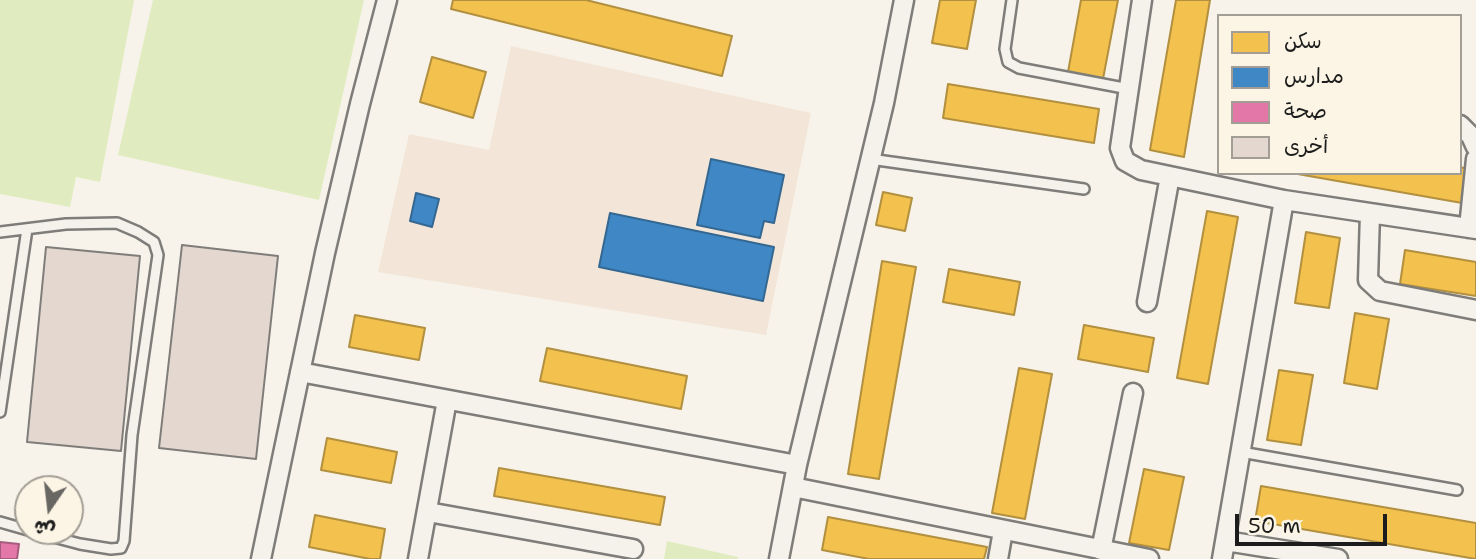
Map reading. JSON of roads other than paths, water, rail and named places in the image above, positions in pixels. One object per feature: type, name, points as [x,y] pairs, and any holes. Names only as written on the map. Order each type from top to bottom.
[{"type":"street","points":[[261,559],[325,253],[359,103],[387,0]]},
{"type":"street","points":[[779,559],[797,465],[884,103],[904,0]]},
{"type":"street","points":[[1142,0],[1120,148],[1125,161],[1141,170],[1284,200],[1472,229],[1476,159]]},
{"type":"street","points":[[1462,127],[1471,136],[1476,147]]},
{"type":"street","points":[[1147,302],[1170,176]]},
{"type":"street","points":[[1284,200],[1224,550],[1338,559]]},
{"type":"street","points":[[1370,213],[1368,280],[1380,291],[1476,310]]},
{"type":"street","points":[[300,372],[797,465]]},
{"type":"street","points":[[1101,550],[1133,393]]},
{"type":"street","points":[[418,559],[447,400]]},
{"type":"street","points":[[793,487],[1149,559]]},
{"type":"street","points":[[428,512],[633,549]]},
{"type":"street","points":[[998,559],[1003,531]]},
{"type":"lane","points":[[1012,0],[1005,49],[1008,62],[1019,68],[1129,89]]},
{"type":"lane","points":[[870,159],[1084,189]]},
{"type":"lane","points":[[0,232],[66,224],[117,223],[154,243],[158,256],[132,435],[124,541],[121,548],[111,549],[84,545]]},
{"type":"lane","points":[[0,412],[27,229]]},
{"type":"lane","points":[[1241,452],[1457,489]]}]
